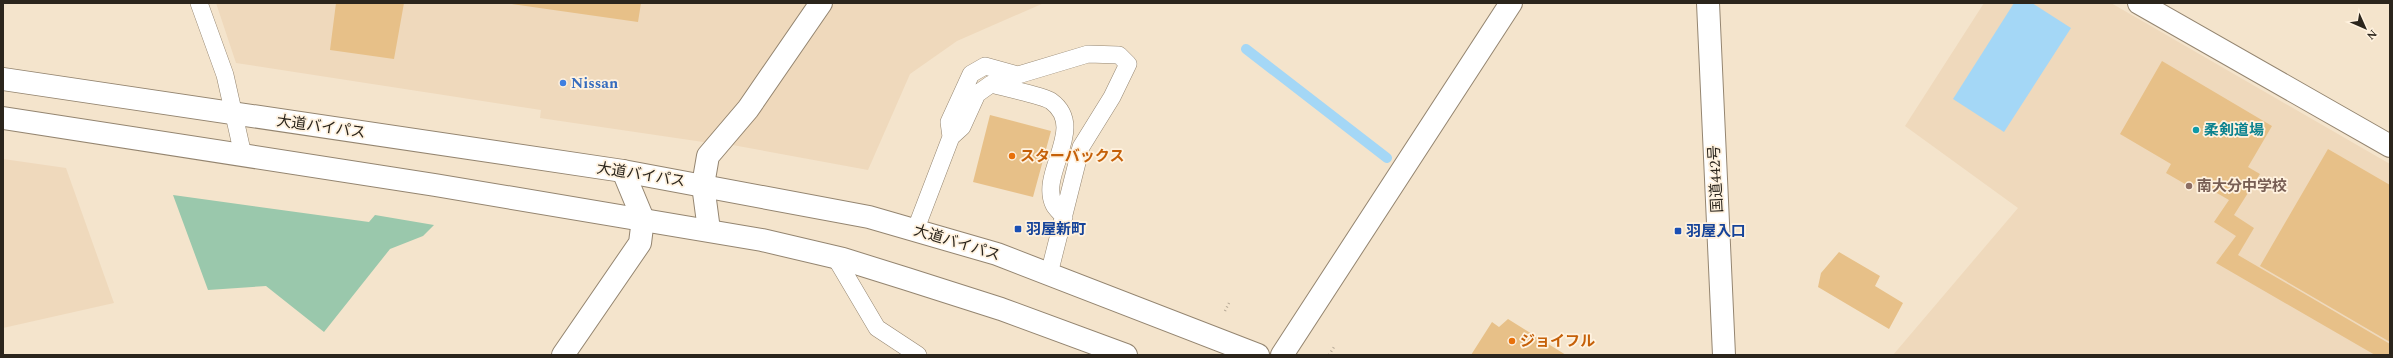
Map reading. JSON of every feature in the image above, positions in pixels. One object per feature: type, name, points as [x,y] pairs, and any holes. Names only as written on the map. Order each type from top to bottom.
[{"type":"main road","points":[[709,230],[703,185],[708,156],[748,109],[822,3]]},
{"type":"main road","points":[[1282,355],[1511,3]]},
{"type":"main road","name":"国道442号","points":[[1708,3],[1724,355]]},
{"type":"main road","points":[[2139,3],[2390,146]]},
{"type":"main road","name":"大道バイパス","points":[[3,79],[623,171],[869,217],[997,254],[1258,355]]},
{"type":"main road","points":[[3,118],[643,219],[762,240],[835,257],[1001,309],[1126,355]]},
{"type":"main road","points":[[563,355],[640,244],[643,219],[623,171]]},
{"type":"lane","points":[[199,3],[225,75],[243,155]]},
{"type":"lane","points":[[915,230],[951,137],[949,122],[971,74],[985,66],[1018,75],[1088,54],[1119,55],[1128,64],[1112,97],[1081,147],[1049,274]]},
{"type":"lane","points":[[951,137],[962,128],[978,94],[992,84],[1050,100],[1063,113],[1065,131],[1050,189],[1054,205],[1064,216]]},
{"type":"lane","points":[[835,257],[877,328],[918,355]]},
{"type":"path","points":[[1222,316],[1229,303]]},
{"type":"path","points":[[1329,355],[1334,347]]},
{"type":"shaded area","name":"Nissan","points":[[216,3],[813,3],[710,143],[540,118],[541,110],[236,63]]},
{"type":"shaded area","points":[[829,3],[1044,3],[957,41],[910,74],[868,170],[727,144]]},
{"type":"shaded area","name":"南大分中学校","points":[[1984,3],[2111,3],[2390,164],[2390,355],[1893,355],[2018,208],[1905,126]]},
{"type":"shaded area","points":[[3,159],[66,168],[114,303],[3,328]]},
{"type":"green space","points":[[173,195],[369,222],[375,215],[434,225],[423,236],[390,249],[324,332],[266,286],[208,290]]},
{"type":"water","points":[[2014,3],[2032,3],[2071,28],[2004,132],[1953,99]]},
{"type":"building","points":[[336,3],[404,3],[394,59],[330,50]]},
{"type":"building","points":[[505,3],[641,3],[638,22]]},
{"type":"building","name":"柔剣道場","points":[[2162,61],[2272,126],[2248,167],[2260,174],[2234,215],[2254,228],[2238,255],[2390,344],[2390,355],[2375,355],[2216,263],[2236,236],[2214,222],[2229,200],[2196,181],[2192,188],[2166,173],[2171,164],[2120,134]]},
{"type":"building","name":"スターバックス","points":[[990,115],[1051,131],[1033,197],[973,182]]},
{"type":"building","points":[[2328,149],[2390,185],[2390,342],[2260,266]]},
{"type":"building","points":[[1839,252],[1880,276],[1875,286],[1903,303],[1889,329],[1818,287],[1821,273]]},
{"type":"building","name":"ジョイフル","points":[[1508,319],[1566,355],[1471,355],[1492,322],[1499,327]]},
{"type":"waterway","points":[[1246,49],[1387,158]]},
{"type":"place","name":"Nissan","points":[[563,83]]},
{"type":"place","name":"柔剣道場","points":[[2196,130]]},
{"type":"place","name":"スターバックス","points":[[1012,156]]},
{"type":"place","name":"南大分中学校","points":[[2189,186]]},
{"type":"place","name":"羽屋新町","points":[[1018,229]]},
{"type":"place","name":"羽屋入口","points":[[1678,231]]},
{"type":"place","name":"ジョイフル","points":[[1512,341]]}]
